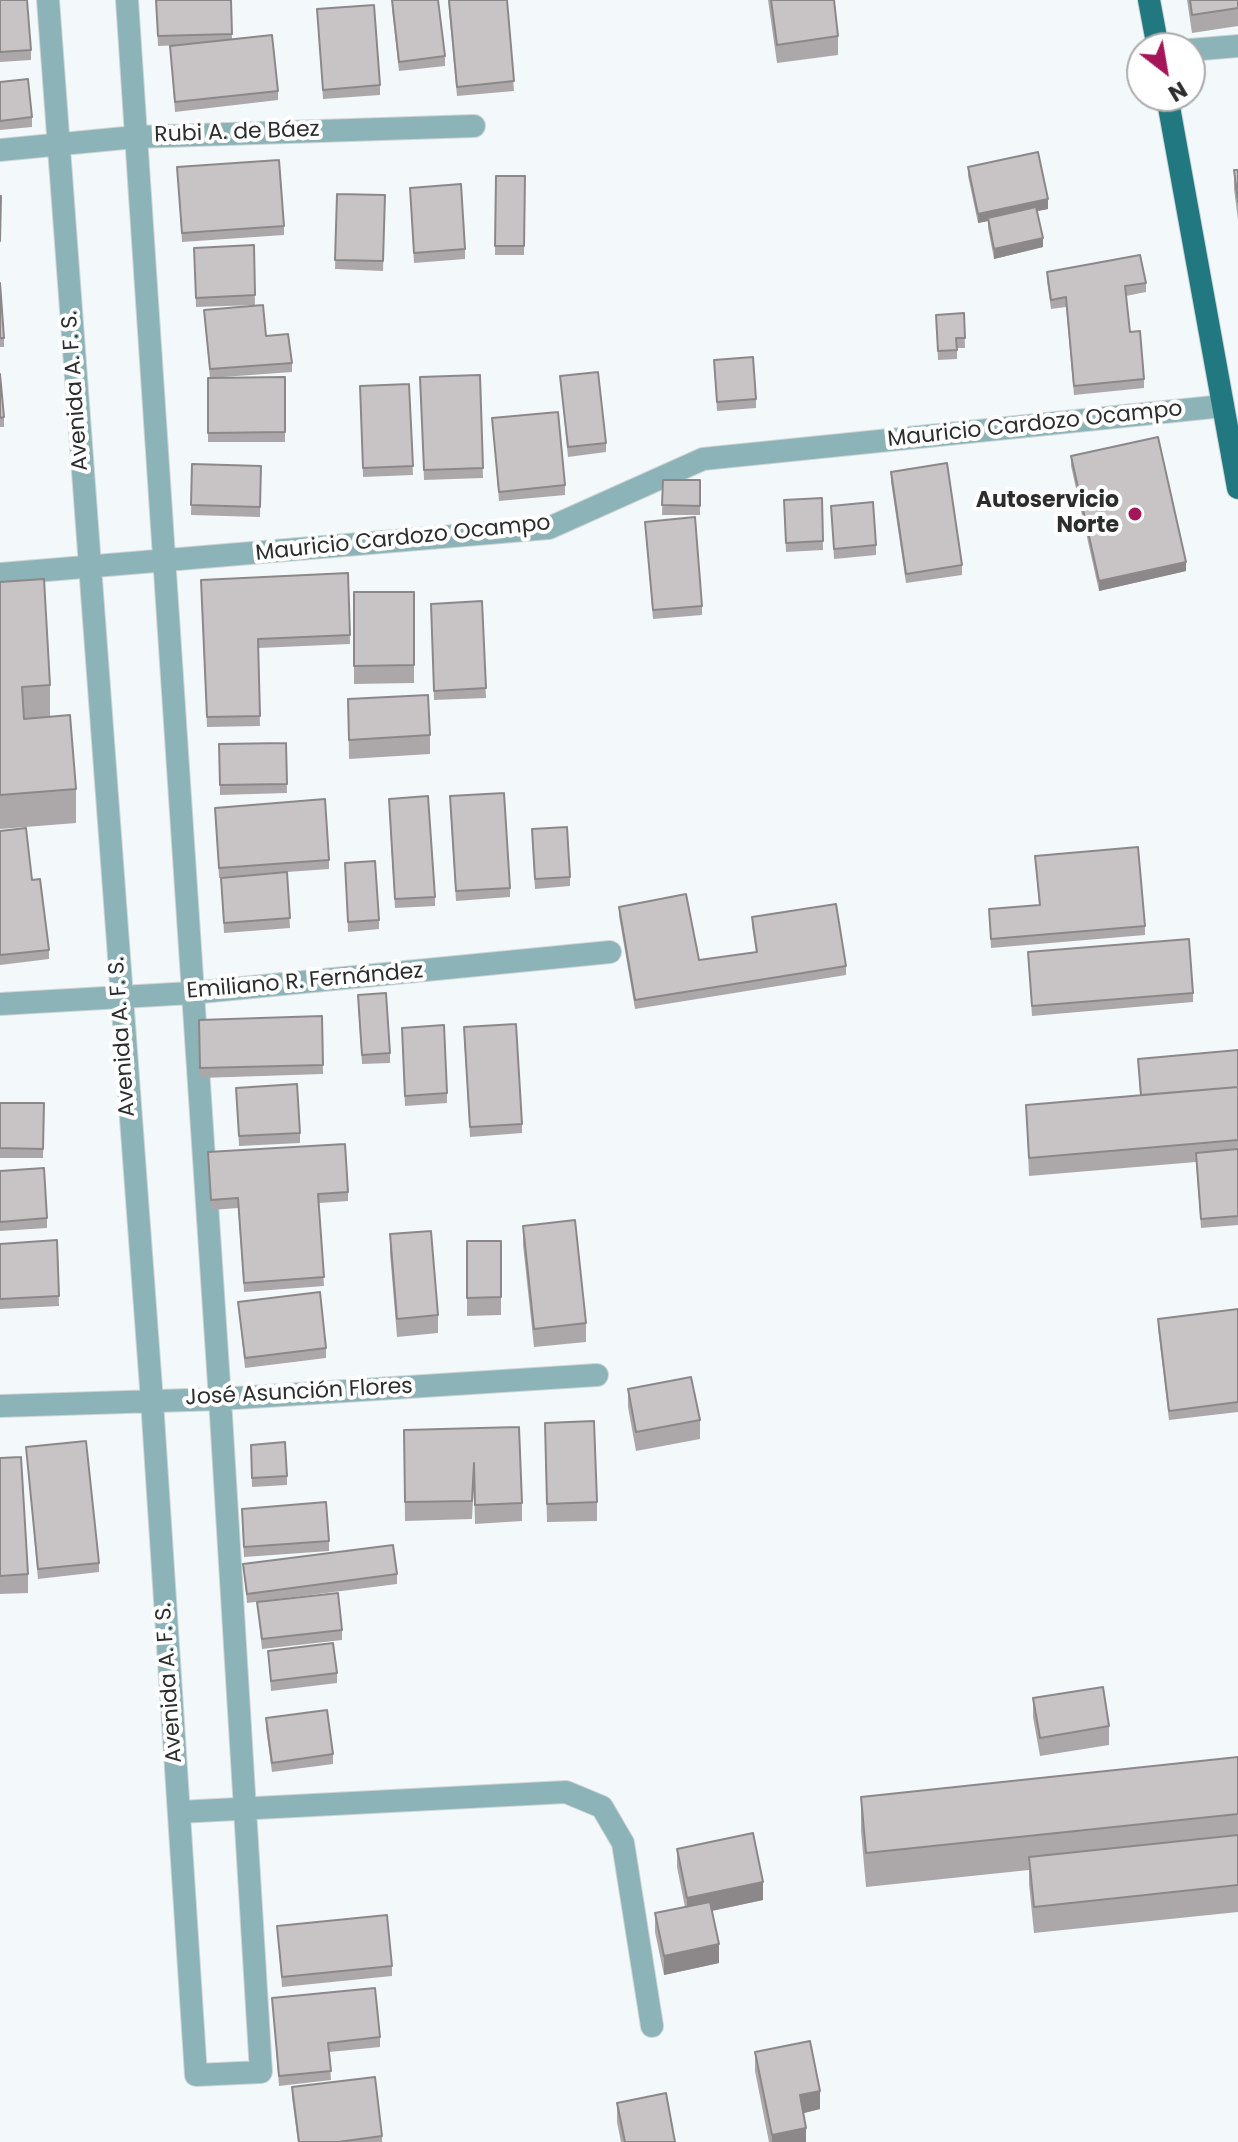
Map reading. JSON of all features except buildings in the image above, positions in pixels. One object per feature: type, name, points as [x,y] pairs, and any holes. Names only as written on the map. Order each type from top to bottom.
[{"type":"main road","points":[[1149,0],[1155,32]]},
{"type":"main road","points":[[1170,112],[1238,488]]},
{"type":"street","name":"Avenida A. F. S.","points":[[48,0],[119,996],[152,1401],[196,2075],[261,2072],[245,1809]]},
{"type":"street","points":[[127,0],[245,1809]]},
{"type":"street","points":[[1206,49],[1238,46]]},
{"type":"street","name":"Rubi A. de Báez","points":[[0,150],[135,137],[474,126]]},
{"type":"street","name":"Mauricio Cardozo Ocampo","points":[[0,574],[162,563],[549,528],[703,459],[1223,406]]},
{"type":"street","name":"Emiliano R. Fernández","points":[[0,1004],[191,993],[610,952]]},
{"type":"street","name":"José Asunción Flores","points":[[0,1406],[220,1399],[597,1375]]},
{"type":"street","points":[[179,1812],[566,1792],[602,1807],[623,1843],[652,2026]]},
{"type":"place","name":"Autoservicio Norte","points":[[1135,514]]}]
